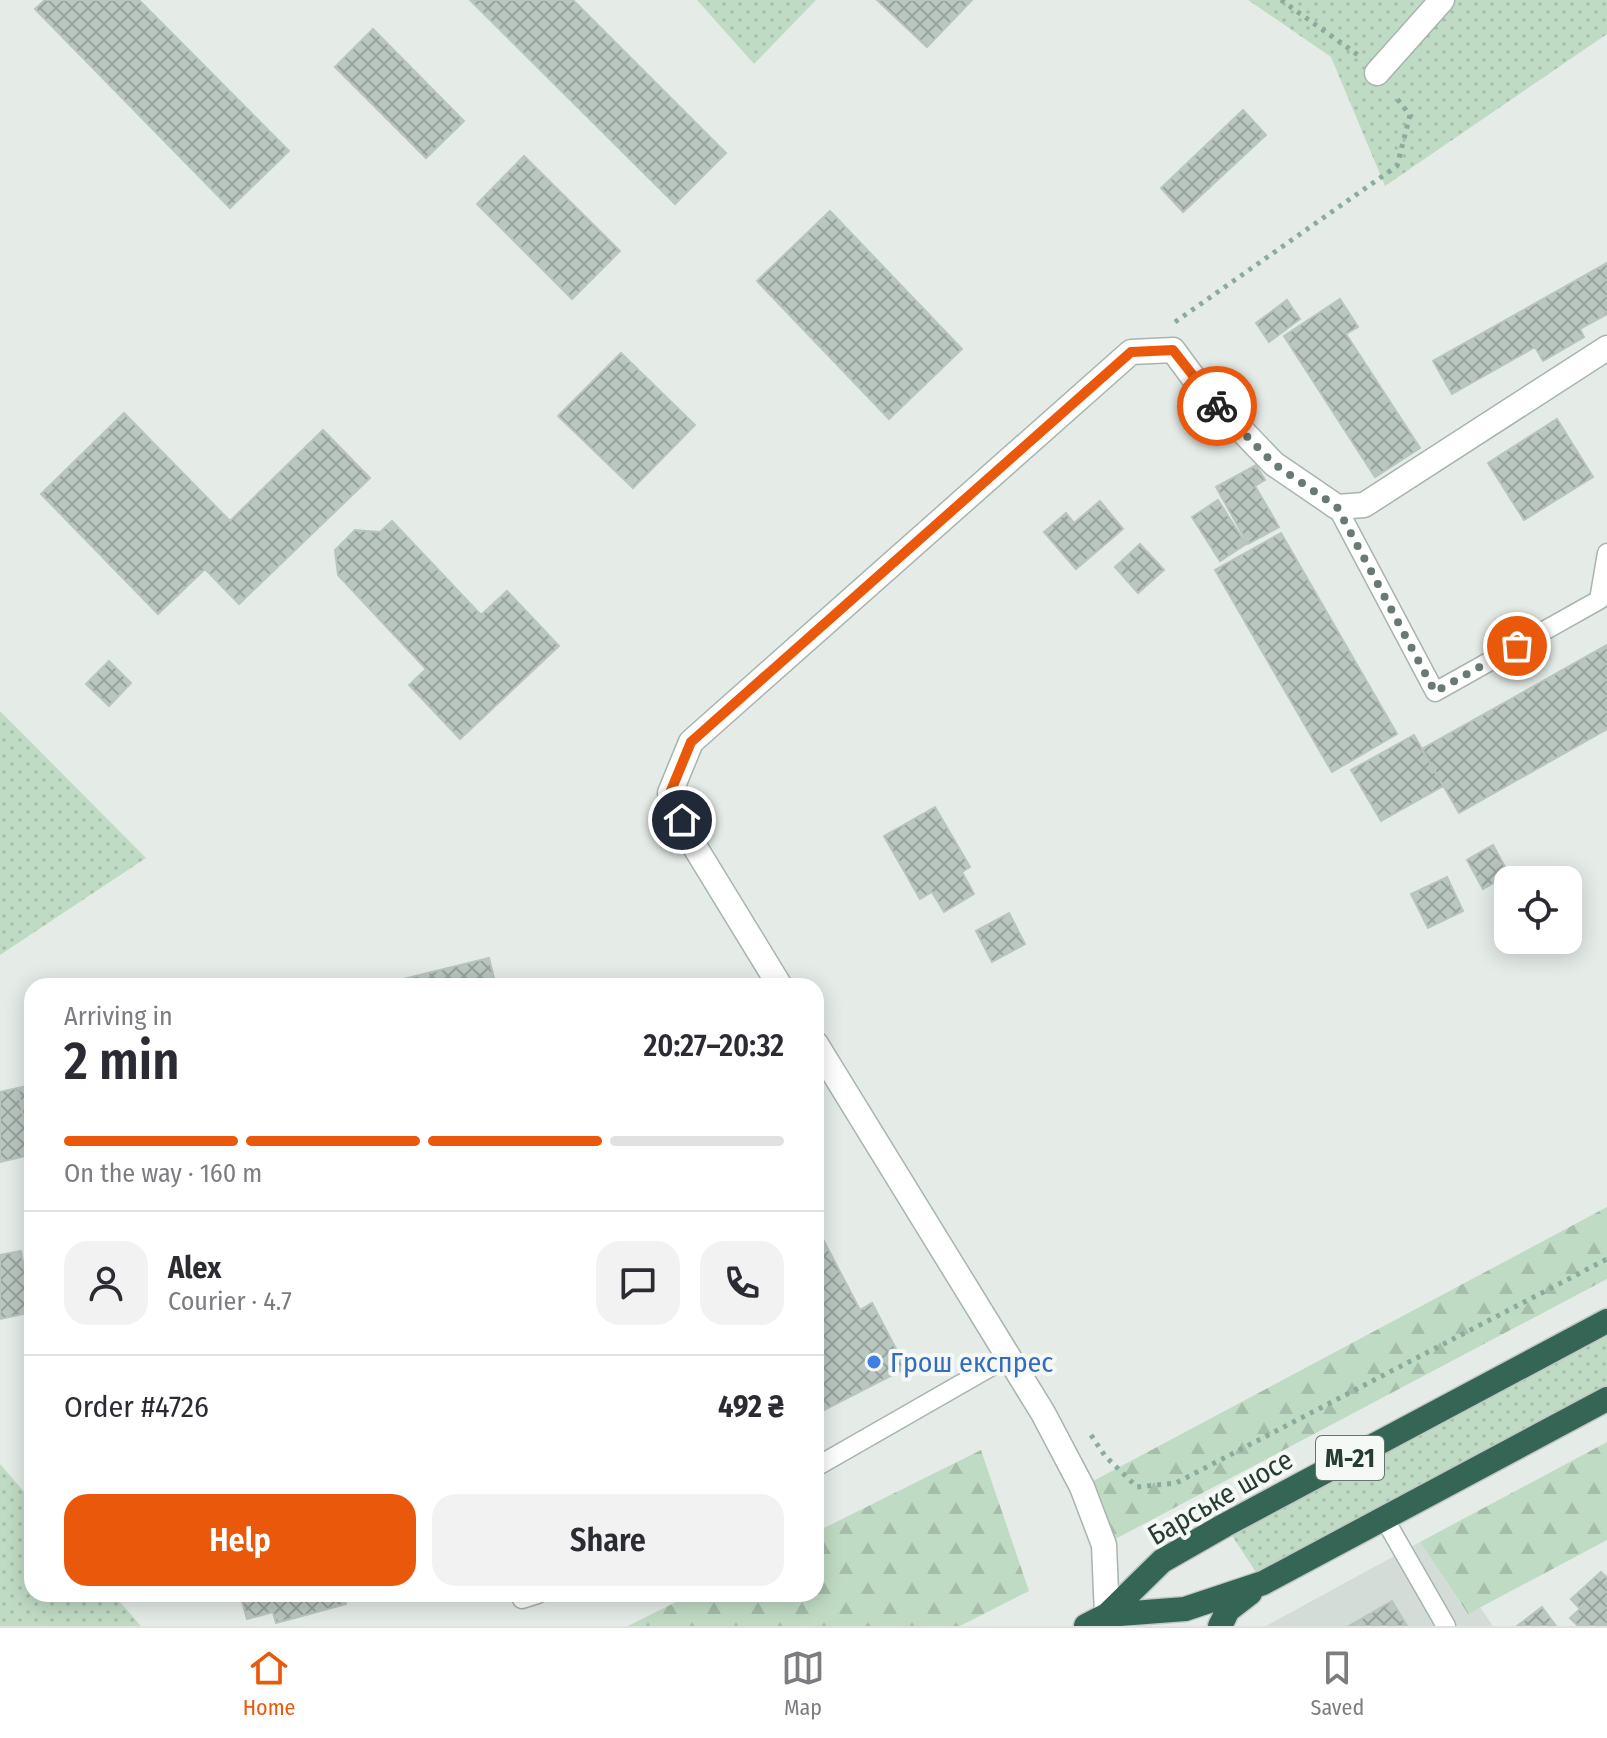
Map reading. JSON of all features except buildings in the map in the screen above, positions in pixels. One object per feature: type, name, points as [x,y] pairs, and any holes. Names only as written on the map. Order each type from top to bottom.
[{"type":"highway","name":"Барське шосе","points":[[1096,1621],[1162,1561],[1607,1321]]},
{"type":"highway","name":"М-21","points":[[1096,1621],[1185,1609],[1263,1583],[1607,1399]]},
{"type":"highway","points":[[1220,1626],[1228,1610],[1263,1583]]},
{"type":"street","points":[[1377,73],[1442,0]]},
{"type":"street","points":[[775,978],[695,847],[670,793],[691,742],[1131,352],[1173,350],[1201,388],[1274,464],[1337,507],[1364,505],[1607,348]]},
{"type":"street","points":[[824,1057],[1043,1413],[1088,1502],[1104,1545],[1096,1621]]},
{"type":"lane","points":[[1337,507],[1435,692],[1599,600],[1607,553]]},
{"type":"lane","points":[[824,1462],[1008,1357]]},
{"type":"lane","points":[[1384,1518],[1446,1626]]},
{"type":"path","points":[[1169,326],[1397,166],[1410,115],[1367,62],[1281,0]]},
{"type":"path","points":[[1088,1431],[1105,1456],[1137,1487],[1176,1483],[1607,1259]]},
{"type":"shaded area","points":[[1420,1542],[1467,1613],[1480,1607],[1493,1626],[1266,1626]]},
{"type":"green space","points":[[697,0],[816,0],[754,64]]},
{"type":"green space","points":[[1248,0],[1607,0],[1607,34],[1385,186],[1331,57]]},
{"type":"green space","points":[[0,711],[146,858],[0,955]]},
{"type":"green space","points":[[1607,1207],[1607,1279],[1104,1545],[1082,1487]]},
{"type":"green space","points":[[1607,1321],[1607,1399],[1263,1583],[1225,1525]]},
{"type":"green space","points":[[1607,1442],[1607,1540],[1468,1614],[1420,1542]]},
{"type":"green space","points":[[981,1450],[1029,1591],[960,1626],[628,1626],[676,1602],[824,1602],[824,1528]]},
{"type":"green space","points":[[0,1464],[24,1492],[24,1602],[120,1602],[141,1626],[0,1626]]},
{"type":"way so far","points":[[1217,406],[1274,464],[1337,507],[1435,692],[1517,646]]},
{"type":"place","name":"Грош експрес","points":[[874,1362]]},
{"type":"route","points":[[682,820],[670,793],[691,742],[1131,352],[1173,350],[1217,406]]}]
